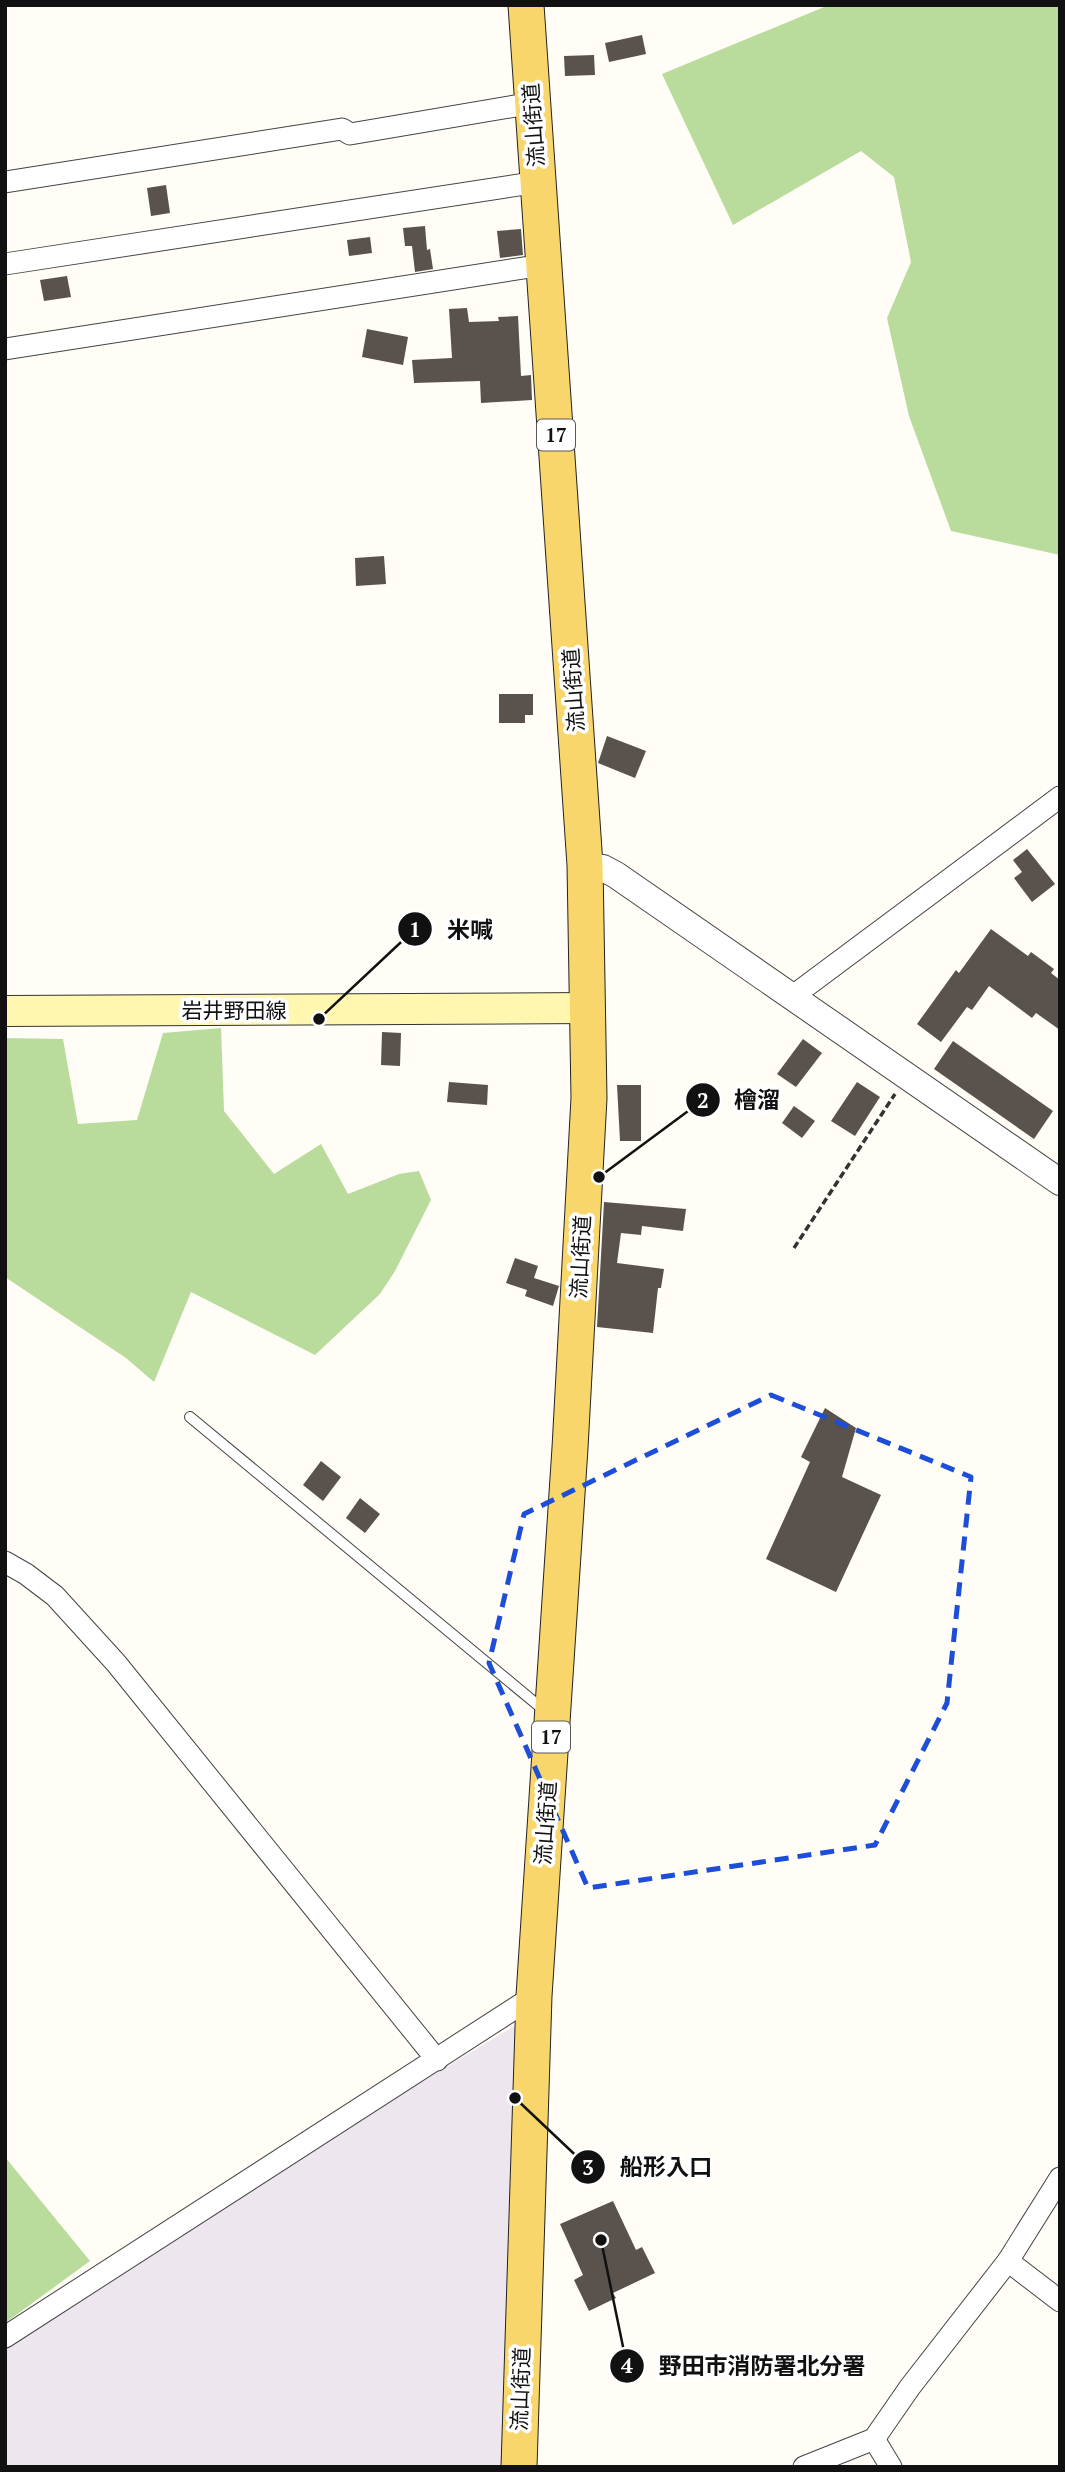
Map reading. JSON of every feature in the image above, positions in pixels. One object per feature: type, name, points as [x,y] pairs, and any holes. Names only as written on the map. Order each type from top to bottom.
[{"type":"main road","name":"流山街道","points":[[519,2467],[534,1996],[589,1098],[585,865],[526,5]]},
{"type":"main road","name":"岩井野田線","points":[[5,1011],[589,1008]]},
{"type":"street","points":[[5,182],[342,129],[350,134],[533,103]]},
{"type":"street","points":[[5,264],[538,182]]},
{"type":"street","points":[[5,349],[544,265]]},
{"type":"street","points":[[793,996],[1060,797]]},
{"type":"street","points":[[585,865],[603,868],[616,875],[1060,1182]]},
{"type":"street","points":[[5,1562],[55,1596],[116,1663],[437,2060]]},
{"type":"street","points":[[5,2337],[534,1996]]},
{"type":"street","points":[[804,2467],[874,2439],[910,2387],[1008,2261],[1060,2178]]},
{"type":"street","points":[[1008,2261],[1060,2301]]},
{"type":"street","points":[[874,2439],[891,2467]]},
{"type":"lane","points":[[190,1417],[552,1718]]},
{"type":"path","points":[[794,1248],[907,1076]]},
{"type":"highlighted area","points":[[771,1395],[971,1477],[947,1703],[875,1845],[588,1888],[489,1663],[524,1514]]},
{"type":"shaded area","points":[[519,2023],[505,2467],[5,2467],[5,2334]]},
{"type":"green space","points":[[829,5],[1060,5],[1060,555],[951,531],[909,416],[887,318],[911,262],[894,177],[861,151],[733,225],[662,74]]},
{"type":"green space","points":[[221,1028],[224,1111],[274,1174],[321,1144],[348,1194],[399,1174],[419,1171],[431,1200],[395,1271],[380,1294],[315,1355],[191,1292],[154,1382],[126,1358],[5,1277],[5,1038],[63,1039],[78,1124],[137,1120],[163,1033]]},
{"type":"green space","points":[[5,2157],[90,2261],[5,2323]]},
{"type":"building","points":[[642,35],[646,54],[609,62],[605,43]]},
{"type":"building","points":[[594,55],[595,75],[565,76],[564,56]]},
{"type":"building","points":[[166,185],[170,213],[151,216],[147,188]]},
{"type":"building","points":[[425,226],[427,250],[430,249],[433,269],[415,272],[412,246],[405,246],[403,228]]},
{"type":"building","points":[[521,229],[523,255],[500,258],[497,231]]},
{"type":"building","points":[[370,237],[372,253],[349,256],[347,240]]},
{"type":"building","points":[[67,276],[71,297],[44,301],[40,280]]},
{"type":"building","points":[[467,308],[469,322],[499,321],[498,317],[518,316],[521,376],[531,375],[532,400],[481,403],[480,381],[414,383],[412,360],[452,358],[449,309]]},
{"type":"building","points":[[367,329],[408,337],[403,365],[362,357]]},
{"type":"building","points":[[384,556],[386,584],[356,586],[355,558]]},
{"type":"building","points":[[499,694],[533,694],[533,715],[525,715],[525,723],[499,723]]},
{"type":"building","points":[[607,736],[646,751],[635,778],[598,763]]},
{"type":"building","points":[[1027,849],[1055,884],[1032,902],[1014,878],[1022,872],[1013,860]]},
{"type":"building","points":[[991,929],[1028,956],[1031,952],[1054,969],[1051,973],[1060,980],[1060,1030],[1036,1013],[1032,1018],[989,986],[972,1010],[967,1007],[941,1042],[917,1024],[956,970],[959,973]]},
{"type":"building","points":[[382,1032],[401,1033],[400,1066],[381,1065]]},
{"type":"building","points":[[803,1039],[822,1053],[796,1087],[777,1074]]},
{"type":"building","points":[[953,1041],[1053,1111],[1034,1139],[934,1069]]},
{"type":"building","points":[[449,1082],[488,1085],[487,1105],[447,1102]]},
{"type":"building","points":[[857,1082],[880,1097],[855,1136],[831,1121]]},
{"type":"building","points":[[617,1085],[641,1085],[641,1141],[620,1141]]},
{"type":"building","points":[[794,1106],[815,1121],[802,1138],[782,1123]]},
{"type":"building","points":[[604,1202],[686,1209],[683,1231],[642,1226],[641,1235],[621,1233],[617,1263],[664,1269],[661,1288],[658,1288],[653,1333],[597,1327]]},
{"type":"building","points":[[515,1258],[538,1266],[534,1278],[559,1286],[553,1306],[525,1296],[527,1290],[506,1283]]},
{"type":"building","points":[[825,1408],[856,1428],[842,1477],[881,1495],[836,1592],[766,1559],[810,1462],[801,1457]]},
{"type":"building","points":[[321,1461],[341,1477],[323,1501],[303,1485]]},
{"type":"building","points":[[360,1498],[380,1514],[365,1533],[346,1518]]},
{"type":"building","points":[[613,2201],[636,2250],[642,2247],[655,2273],[613,2293],[616,2298],[589,2311],[574,2280],[583,2275],[560,2224]]},
{"type":"place","name":"米喊","points":[[319,1019]]},
{"type":"place","name":"檜溜","points":[[599,1177]]},
{"type":"place","name":"船形入口","points":[[515,2098]]},
{"type":"place","name":"野田市消防署北分署","points":[[601,2240]]}]
